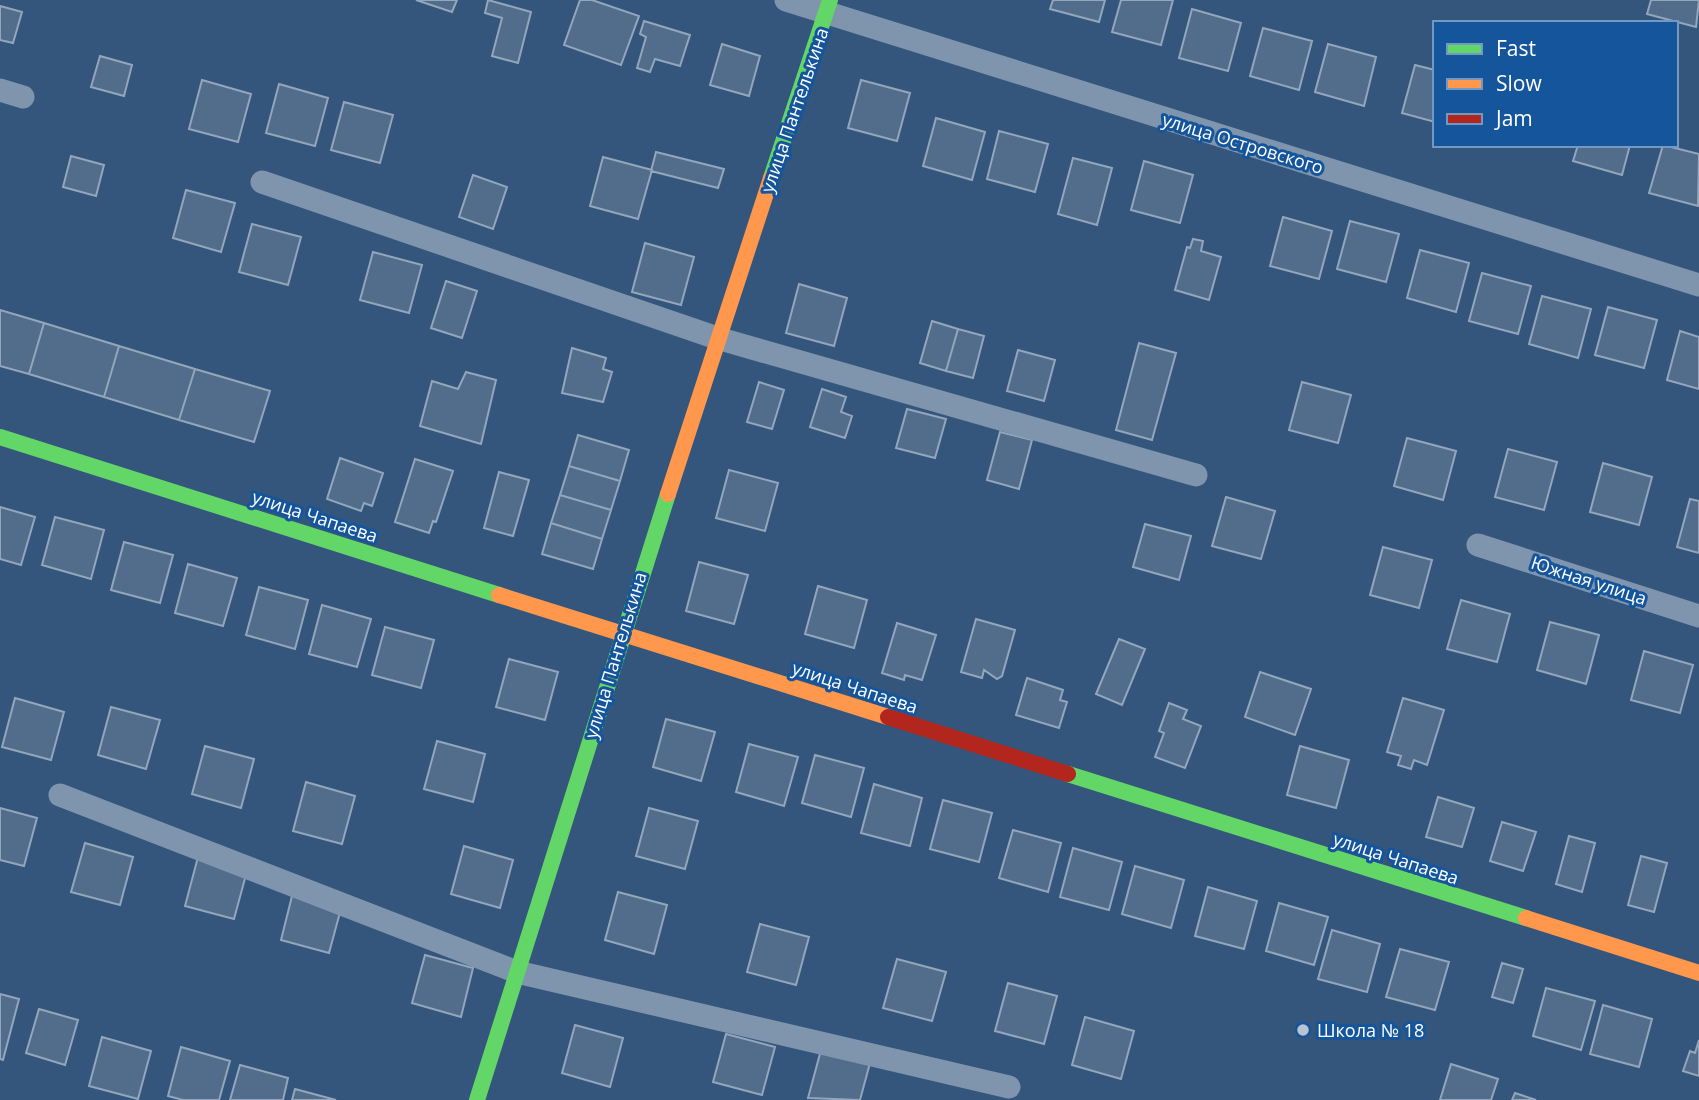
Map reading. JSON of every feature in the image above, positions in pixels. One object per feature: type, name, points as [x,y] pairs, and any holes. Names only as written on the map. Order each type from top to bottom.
[{"type":"street","name":"улица Островского","points":[[786,0],[828,6],[1699,285]]},
{"type":"street","name":"улица Пантелькина","points":[[477,1100],[622,633],[828,6]]},
{"type":"street","points":[[0,90],[23,97]]},
{"type":"street","points":[[262,182],[717,338],[1196,475]]},
{"type":"street","name":"улица Чапаева","points":[[0,437],[1699,973]]},
{"type":"street","name":"Южная улица","points":[[1478,545],[1699,616]]},
{"type":"street","points":[[61,795],[517,972],[1009,1087]]},
{"type":"building","points":[[416,0],[457,0],[452,12]]},
{"type":"building","points":[[488,0],[531,12],[518,63],[492,56],[502,18],[485,13]]},
{"type":"building","points":[[580,0],[592,0],[639,16],[621,65],[564,45]]},
{"type":"building","points":[[1053,0],[1105,0],[1099,22],[1050,9]]},
{"type":"building","points":[[1121,0],[1173,0],[1161,45],[1112,32]]},
{"type":"building","points":[[1651,0],[1699,0],[1696,27],[1647,14]]},
{"type":"building","points":[[0,6],[22,12],[13,43],[0,40]]},
{"type":"building","points":[[1192,9],[1241,23],[1228,71],[1179,58]]},
{"type":"building","points":[[644,21],[690,35],[680,66],[655,59],[650,72],[637,68],[646,37],[640,34]]},
{"type":"building","points":[[1263,28],[1312,41],[1299,90],[1250,76]]},
{"type":"building","points":[[722,44],[760,56],[749,96],[710,85]]},
{"type":"building","points":[[1328,44],[1376,57],[1364,106],[1315,92]]},
{"type":"building","points":[[100,56],[132,65],[124,96],[91,87]]},
{"type":"building","points":[[1415,65],[1433,70],[1433,121],[1402,113]]},
{"type":"building","points":[[202,80],[251,94],[238,142],[189,129]]},
{"type":"building","points":[[861,80],[910,93],[897,141],[848,128]]},
{"type":"building","points":[[279,84],[328,98],[315,146],[266,133]]},
{"type":"building","points":[[344,102],[393,115],[380,163],[331,150]]},
{"type":"building","points":[[936,118],[985,132],[972,180],[923,166]]},
{"type":"building","points":[[999,131],[1048,144],[1035,192],[987,179]]},
{"type":"building","points":[[1577,147],[1629,147],[1622,175],[1573,161]]},
{"type":"building","points":[[1662,147],[1699,154],[1698,206],[1649,193]]},
{"type":"building","points":[[656,152],[724,169],[718,188],[651,171]]},
{"type":"building","points":[[71,156],[104,165],[96,196],[63,187]]},
{"type":"building","points":[[603,157],[652,170],[638,219],[590,206]]},
{"type":"building","points":[[1073,158],[1112,168],[1097,225],[1058,214]]},
{"type":"building","points":[[1144,161],[1193,175],[1180,223],[1131,210]]},
{"type":"building","points":[[473,175],[507,187],[493,229],[459,217]]},
{"type":"building","points":[[186,190],[235,203],[221,252],[173,238]]},
{"type":"building","points":[[1283,217],[1332,231],[1319,279],[1270,266]]},
{"type":"building","points":[[1350,221],[1399,234],[1386,282],[1337,269]]},
{"type":"building","points":[[252,224],[301,237],[288,285],[239,272]]},
{"type":"building","points":[[1193,239],[1203,241],[1201,251],[1221,257],[1209,300],[1175,290],[1187,247],[1190,248]]},
{"type":"building","points":[[645,243],[694,257],[681,305],[632,292]]},
{"type":"building","points":[[1420,250],[1469,263],[1456,312],[1407,298]]},
{"type":"building","points":[[373,252],[422,265],[409,313],[360,300]]},
{"type":"building","points":[[1482,273],[1531,286],[1518,334],[1469,321]]},
{"type":"building","points":[[446,281],[477,291],[462,338],[431,328]]},
{"type":"building","points":[[799,284],[847,298],[834,346],[786,333]]},
{"type":"building","points":[[1542,296],[1591,309],[1578,358],[1529,344]]},
{"type":"building","points":[[1608,307],[1657,320],[1644,368],[1595,355]]},
{"type":"building","points":[[0,310],[44,323],[29,374],[0,366]]},
{"type":"building","points":[[932,321],[958,329],[946,371],[920,363]]},
{"type":"building","points":[[44,323],[119,346],[104,397],[29,374]]},
{"type":"building","points":[[958,329],[984,336],[973,378],[946,371]]},
{"type":"building","points":[[1680,331],[1699,337],[1699,389],[1667,380]]},
{"type":"building","points":[[1139,343],[1176,353],[1152,440],[1116,430]]},
{"type":"building","points":[[119,346],[195,369],[179,420],[104,397]]},
{"type":"building","points":[[572,348],[606,358],[603,369],[612,372],[603,402],[562,393]]},
{"type":"building","points":[[1018,350],[1055,360],[1044,401],[1007,391]]},
{"type":"building","points":[[195,369],[270,391],[254,442],[179,420]]},
{"type":"building","points":[[466,372],[496,380],[481,444],[420,426],[432,381],[458,389]]},
{"type":"building","points":[[759,382],[784,390],[772,429],[747,422]]},
{"type":"building","points":[[1302,382],[1351,395],[1338,443],[1289,430]]},
{"type":"building","points":[[822,389],[846,397],[841,412],[852,416],[845,438],[810,427]]},
{"type":"building","points":[[907,409],[946,419],[935,458],[896,448]]},
{"type":"building","points":[[1000,432],[1032,440],[1019,489],[987,480]]},
{"type":"building","points":[[578,435],[629,450],[620,481],[569,466]]},
{"type":"building","points":[[1407,438],[1456,451],[1443,500],[1394,486]]},
{"type":"building","points":[[1508,449],[1557,462],[1544,510],[1495,497]]},
{"type":"building","points":[[340,458],[383,473],[372,506],[364,503],[361,511],[327,499]]},
{"type":"building","points":[[415,459],[453,471],[436,522],[433,521],[429,533],[395,522]]},
{"type":"building","points":[[1603,463],[1652,477],[1639,525],[1590,512]]},
{"type":"building","points":[[569,466],[620,481],[611,510],[560,495]]},
{"type":"building","points":[[729,470],[778,483],[765,531],[716,518]]},
{"type":"building","points":[[499,472],[529,480],[513,536],[484,528]]},
{"type":"building","points":[[560,495],[611,510],[602,539],[551,523]]},
{"type":"building","points":[[1226,497],[1275,511],[1261,559],[1212,546]]},
{"type":"building","points":[[1690,499],[1699,501],[1699,553],[1677,547]]},
{"type":"building","points":[[0,507],[35,517],[21,565],[0,559]]},
{"type":"building","points":[[55,517],[104,530],[91,579],[42,565]]},
{"type":"building","points":[[551,523],[602,539],[593,569],[542,554]]},
{"type":"building","points":[[1145,524],[1191,536],[1179,580],[1133,567]]},
{"type":"building","points":[[124,542],[173,555],[160,603],[111,590]]},
{"type":"building","points":[[1383,547],[1432,560],[1419,608],[1370,595]]},
{"type":"building","points":[[699,562],[748,575],[734,624],[686,611]]},
{"type":"building","points":[[188,564],[237,578],[223,626],[175,613]]},
{"type":"building","points":[[818,586],[867,600],[854,648],[805,634]]},
{"type":"building","points":[[259,587],[308,600],[295,649],[246,635]]},
{"type":"building","points":[[1461,600],[1510,614],[1497,662],[1447,649]]},
{"type":"building","points":[[322,605],[371,619],[357,667],[309,654]]},
{"type":"building","points":[[976,619],[1015,630],[1002,676],[997,679],[984,670],[982,678],[961,672]]},
{"type":"building","points":[[1550,622],[1599,635],[1586,684],[1537,670]]},
{"type":"building","points":[[897,623],[936,635],[922,680],[905,675],[904,680],[882,673]]},
{"type":"building","points":[[385,627],[434,640],[421,688],[372,675]]},
{"type":"building","points":[[1119,639],[1145,649],[1122,705],[1096,694]]},
{"type":"building","points":[[1644,651],[1693,665],[1680,713],[1631,700]]},
{"type":"building","points":[[509,659],[558,672],[545,720],[496,707]]},
{"type":"building","points":[[1260,672],[1311,689],[1295,735],[1245,717]]},
{"type":"building","points":[[1027,678],[1063,690],[1060,700],[1067,702],[1059,728],[1016,715]]},
{"type":"building","points":[[15,698],[64,712],[51,760],[2,747]]},
{"type":"building","points":[[1403,698],[1444,710],[1427,765],[1414,760],[1411,769],[1398,765],[1401,756],[1387,752]]},
{"type":"building","points":[[1169,703],[1187,710],[1183,719],[1201,726],[1185,768],[1155,757],[1164,733],[1159,731]]},
{"type":"building","points":[[111,707],[160,720],[146,769],[98,755]]},
{"type":"building","points":[[666,719],[715,732],[701,781],[653,767]]},
{"type":"building","points":[[437,741],[485,754],[473,802],[424,789]]},
{"type":"building","points":[[749,744],[798,757],[784,806],[736,792]]},
{"type":"building","points":[[205,746],[254,759],[241,808],[192,794]]},
{"type":"building","points":[[1300,746],[1349,760],[1336,808],[1287,795]]},
{"type":"building","points":[[815,755],[864,768],[851,817],[802,803]]},
{"type":"building","points":[[306,782],[355,796],[342,844],[293,831]]},
{"type":"building","points":[[874,784],[922,798],[910,846],[861,833]]},
{"type":"building","points":[[1438,797],[1474,808],[1462,847],[1426,837]]},
{"type":"building","points":[[943,800],[992,813],[979,862],[930,849]]},
{"type":"building","points":[[0,808],[37,818],[24,866],[0,860]]},
{"type":"building","points":[[649,808],[698,821],[685,869],[636,856]]},
{"type":"building","points":[[1502,822],[1536,832],[1523,871],[1490,861]]},
{"type":"building","points":[[1013,830],[1061,843],[1048,892],[999,878]]},
{"type":"building","points":[[1569,836],[1595,843],[1582,892],[1556,884]]},
{"type":"building","points":[[85,843],[133,857],[120,905],[71,892]]},
{"type":"building","points":[[464,846],[513,860],[500,908],[451,894]]},
{"type":"building","points":[[1073,848],[1122,862],[1109,910],[1060,897]]},
{"type":"building","points":[[1641,856],[1667,863],[1654,912],[1628,905]]},
{"type":"building","points":[[198,857],[247,871],[234,919],[185,906]]},
{"type":"building","points":[[1135,866],[1184,880],[1171,928],[1122,914]]},
{"type":"building","points":[[1208,887],[1257,901],[1244,949],[1195,936]]},
{"type":"building","points":[[293,892],[342,905],[329,953],[281,940]]},
{"type":"building","points":[[618,892],[667,905],[654,954],[605,940]]},
{"type":"building","points":[[1279,903],[1328,917],[1314,965],[1266,951]]},
{"type":"building","points":[[760,924],[809,937],[796,985],[747,972]]},
{"type":"building","points":[[1332,930],[1380,944],[1367,992],[1318,979]]},
{"type":"building","points":[[1400,949],[1449,962],[1435,1010],[1386,997]]},
{"type":"building","points":[[425,955],[473,968],[461,1017],[412,1003]]},
{"type":"building","points":[[897,959],[946,972],[932,1021],[883,1008]]},
{"type":"building","points":[[1502,963],[1523,969],[1513,1003],[1492,997]]},
{"type":"building","points":[[1008,983],[1057,996],[1044,1044],[995,1031]]},
{"type":"building","points":[[1546,988],[1595,1001],[1581,1050],[1533,1036]]},
{"type":"building","points":[[0,994],[19,999],[3,1060],[0,1059]]},
{"type":"building","points":[[1603,1005],[1652,1019],[1639,1067],[1590,1054]]},
{"type":"building","points":[[39,1009],[78,1020],[65,1065],[26,1053]]},
{"type":"building","points":[[1085,1017],[1134,1031],[1121,1079],[1072,1065]]},
{"type":"building","points":[[575,1025],[623,1038],[610,1087],[562,1073]]},
{"type":"building","points":[[726,1034],[775,1047],[762,1095],[713,1082]]},
{"type":"building","points":[[102,1037],[151,1051],[138,1099],[89,1086]]},
{"type":"building","points":[[1699,1040],[1699,1076],[1683,1071],[1690,1051],[1695,1053]]},
{"type":"building","points":[[181,1047],[230,1061],[219,1100],[183,1100],[168,1096]]},
{"type":"building","points":[[821,1050],[870,1063],[860,1100],[808,1098]]},
{"type":"building","points":[[1451,1064],[1498,1079],[1491,1100],[1440,1100]]},
{"type":"building","points":[[240,1065],[288,1078],[283,1100],[230,1100]]},
{"type":"building","points":[[295,1089],[336,1100],[292,1100]]},
{"type":"building","points":[[1515,1093],[1536,1100],[1512,1100]]},
{"type":"traffic: fast","points":[[771,178],[830,0]]},
{"type":"traffic: fast","points":[[0,437],[499,595]]},
{"type":"traffic: fast","points":[[477,1100],[668,494]]},
{"type":"traffic: fast","points":[[1068,774],[1526,918]]},
{"type":"traffic: slow","points":[[668,494],[771,178]]},
{"type":"traffic: slow","points":[[499,595],[888,717]]},
{"type":"traffic: slow","points":[[1526,918],[1699,973]]},
{"type":"traffic: jam","points":[[888,717],[1068,774]]},
{"type":"place","name":"Школа № 18","points":[[1303,1030]]}]
